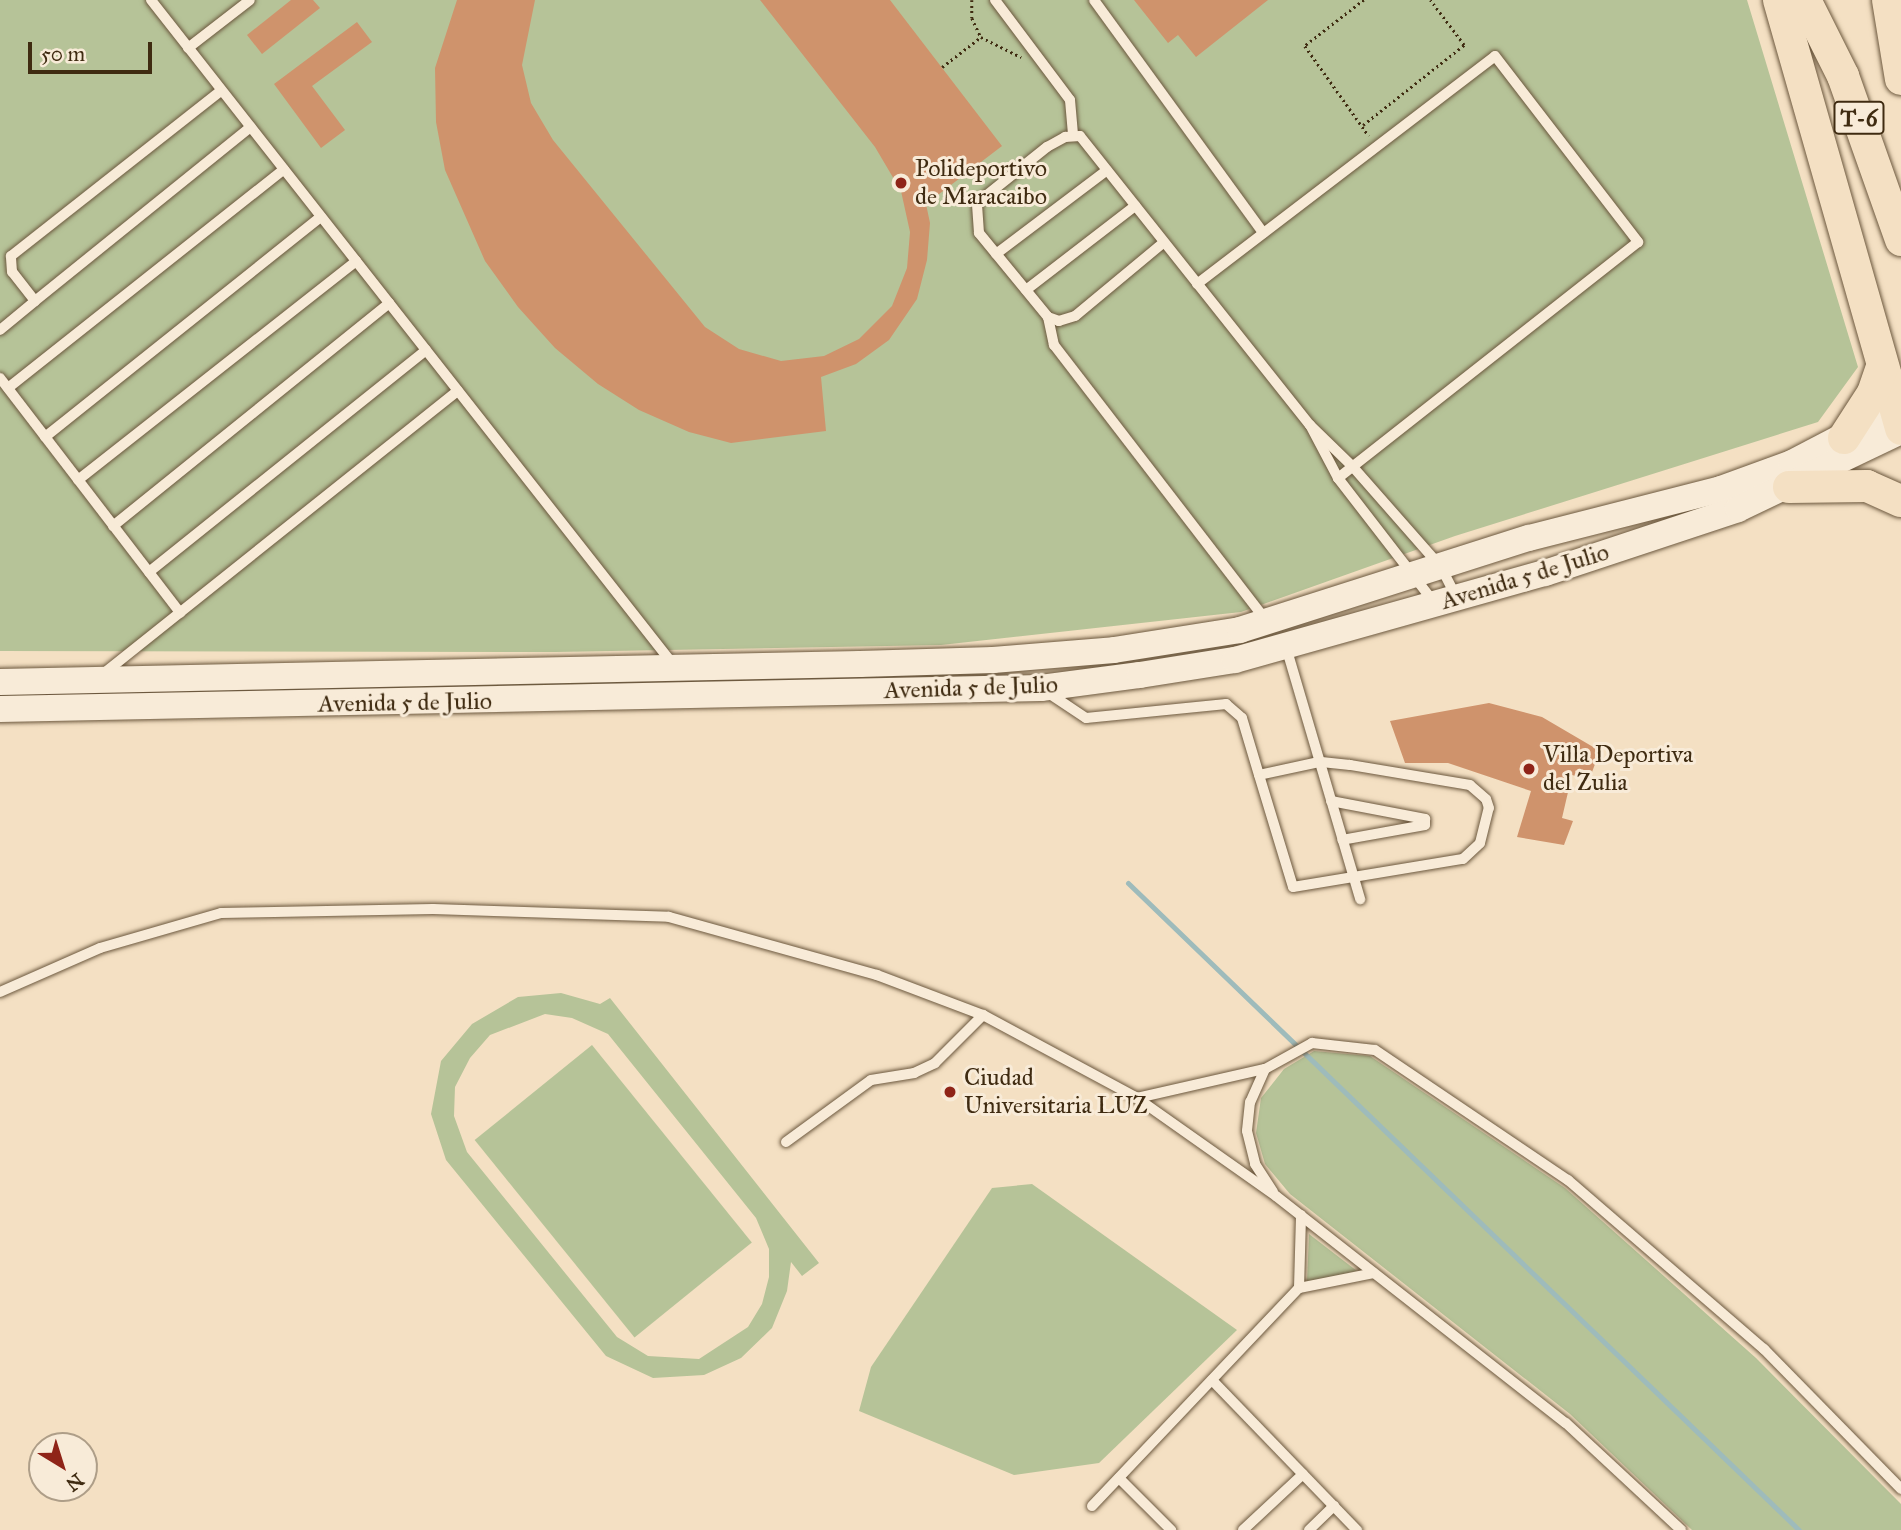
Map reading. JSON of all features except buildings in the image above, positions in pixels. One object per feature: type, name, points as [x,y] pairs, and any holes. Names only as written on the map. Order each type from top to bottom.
[{"type":"highway","points":[[1779,0],[1897,404]]},
{"type":"highway","name":"T-6","points":[[1805,0],[1843,76],[1901,240]]},
{"type":"highway","name":"T-6","points":[[1888,0],[1901,79]]},
{"type":"highway","points":[[1844,438],[1873,393],[1897,404]]},
{"type":"highway","points":[[1789,487],[1867,486],[1901,501]]},
{"type":"main road","name":"Avenida 5 de Julio","points":[[0,682],[993,660],[1114,650],[1267,621],[1530,538],[1721,489],[1792,463],[1844,438],[1897,404]]},
{"type":"main road","name":"Avenida 5 de Julio","points":[[0,709],[1041,688],[1235,660],[1446,602],[1725,513],[1789,487],[1897,404]]},
{"type":"main road","points":[[672,697],[674,666]]},
{"type":"lane","points":[[151,0],[674,666]]},
{"type":"lane","points":[[188,48],[250,0]]},
{"type":"lane","points":[[996,0],[1070,100],[1073,135]]},
{"type":"lane","points":[[1094,0],[1263,233]]},
{"type":"lane","points":[[1197,284],[1495,56],[1637,242],[1338,478]]},
{"type":"lane","points":[[35,301],[12,272],[11,256],[221,91]]},
{"type":"lane","points":[[0,330],[251,127]]},
{"type":"lane","points":[[1267,621],[1054,345],[1048,317],[979,233],[977,203],[1047,147],[1073,135],[1080,136],[1310,425],[1353,467],[1428,571],[1446,602]]},
{"type":"lane","points":[[8,388],[284,169]]},
{"type":"lane","points":[[996,254],[1107,170]]},
{"type":"lane","points":[[1026,290],[1135,206]]},
{"type":"lane","points":[[45,437],[321,217]]},
{"type":"lane","points":[[1048,317],[1059,321],[1075,316],[1163,243]]},
{"type":"lane","points":[[78,480],[356,261]]},
{"type":"lane","points":[[113,526],[389,303]]},
{"type":"lane","points":[[149,572],[426,350]]},
{"type":"lane","points":[[0,378],[180,613]]},
{"type":"lane","points":[[98,678],[458,391]]},
{"type":"lane","points":[[1310,425],[1338,478],[1428,571],[1446,602]]},
{"type":"lane","points":[[1286,647],[1360,899]]},
{"type":"lane","points":[[1041,688],[1086,718],[1227,704],[1242,718],[1259,775],[1293,887],[1463,859],[1480,844],[1489,808],[1486,799],[1470,785],[1320,762],[1259,775]]},
{"type":"lane","points":[[1331,801],[1425,819],[1425,825],[1342,840]]},
{"type":"lane","points":[[0,992],[100,948],[220,913],[561,912],[669,917],[877,975],[983,1015],[1137,1098],[1276,1196],[1566,1423],[1681,1530]]},
{"type":"lane","points":[[786,1142],[871,1080],[914,1073],[935,1063],[983,1015]]},
{"type":"lane","points":[[1137,1098],[1265,1069],[1312,1043],[1375,1050],[1567,1180],[1764,1349],[1901,1489]]},
{"type":"lane","points":[[1265,1069],[1250,1102],[1247,1131],[1255,1164],[1276,1196]]},
{"type":"lane","points":[[1299,1288],[1301,1215]]},
{"type":"lane","points":[[1092,1506],[1299,1288],[1374,1273]]},
{"type":"lane","points":[[1212,1380],[1357,1530]]},
{"type":"lane","points":[[1243,1530],[1303,1474]]},
{"type":"lane","points":[[1119,1478],[1171,1530]]},
{"type":"lane","points":[[1309,1530],[1334,1506]]},
{"type":"path","points":[[972,0],[972,18],[981,37],[1046,67]]},
{"type":"path","points":[[1364,0],[1305,46],[1377,148]]},
{"type":"path","points":[[1363,125],[1465,45],[1430,0]]},
{"type":"path","points":[[942,68],[981,37]]},
{"type":"green space","name":"Polideportivo de Maracaibo","points":[[0,0],[1747,0],[1858,367],[1818,422],[1455,536],[1241,612],[941,645],[555,652],[0,651]]},
{"type":"green space","points":[[561,993],[600,1004],[610,998],[819,1263],[802,1276],[791,1262],[787,1291],[772,1328],[741,1358],[704,1375],[653,1378],[606,1356],[446,1160],[431,1114],[441,1061],[472,1024],[518,997]],"holes":[[[545,1014],[572,1018],[608,1034],[756,1218],[769,1249],[769,1277],[762,1304],[748,1327],[699,1359],[648,1356],[617,1337],[467,1152],[454,1116],[455,1087],[470,1058],[490,1035]]]},
{"type":"green space","points":[[592,1045],[752,1242],[634,1337],[475,1140]]},
{"type":"green space","points":[[1314,1051],[1370,1056],[1565,1188],[1756,1358],[1901,1504],[1901,1530],[1692,1530],[1570,1414],[1290,1194],[1265,1164],[1256,1133],[1261,1098],[1284,1069]]},
{"type":"green space","points":[[1032,1184],[1237,1330],[1099,1463],[1014,1475],[859,1411],[871,1367],[992,1188]]},
{"type":"green space","points":[[1309,1234],[1357,1271],[1307,1282]]},
{"type":"waterway","points":[[1128,883],[1799,1530]]},
{"type":"place","name":"Polideportivo de Maracaibo","points":[[901,183]]},
{"type":"place","name":"Villa Deportiva del Zulia","points":[[1529,769]]},
{"type":"place","name":"Ciudad Universitaria LUZ","points":[[950,1092]]}]
